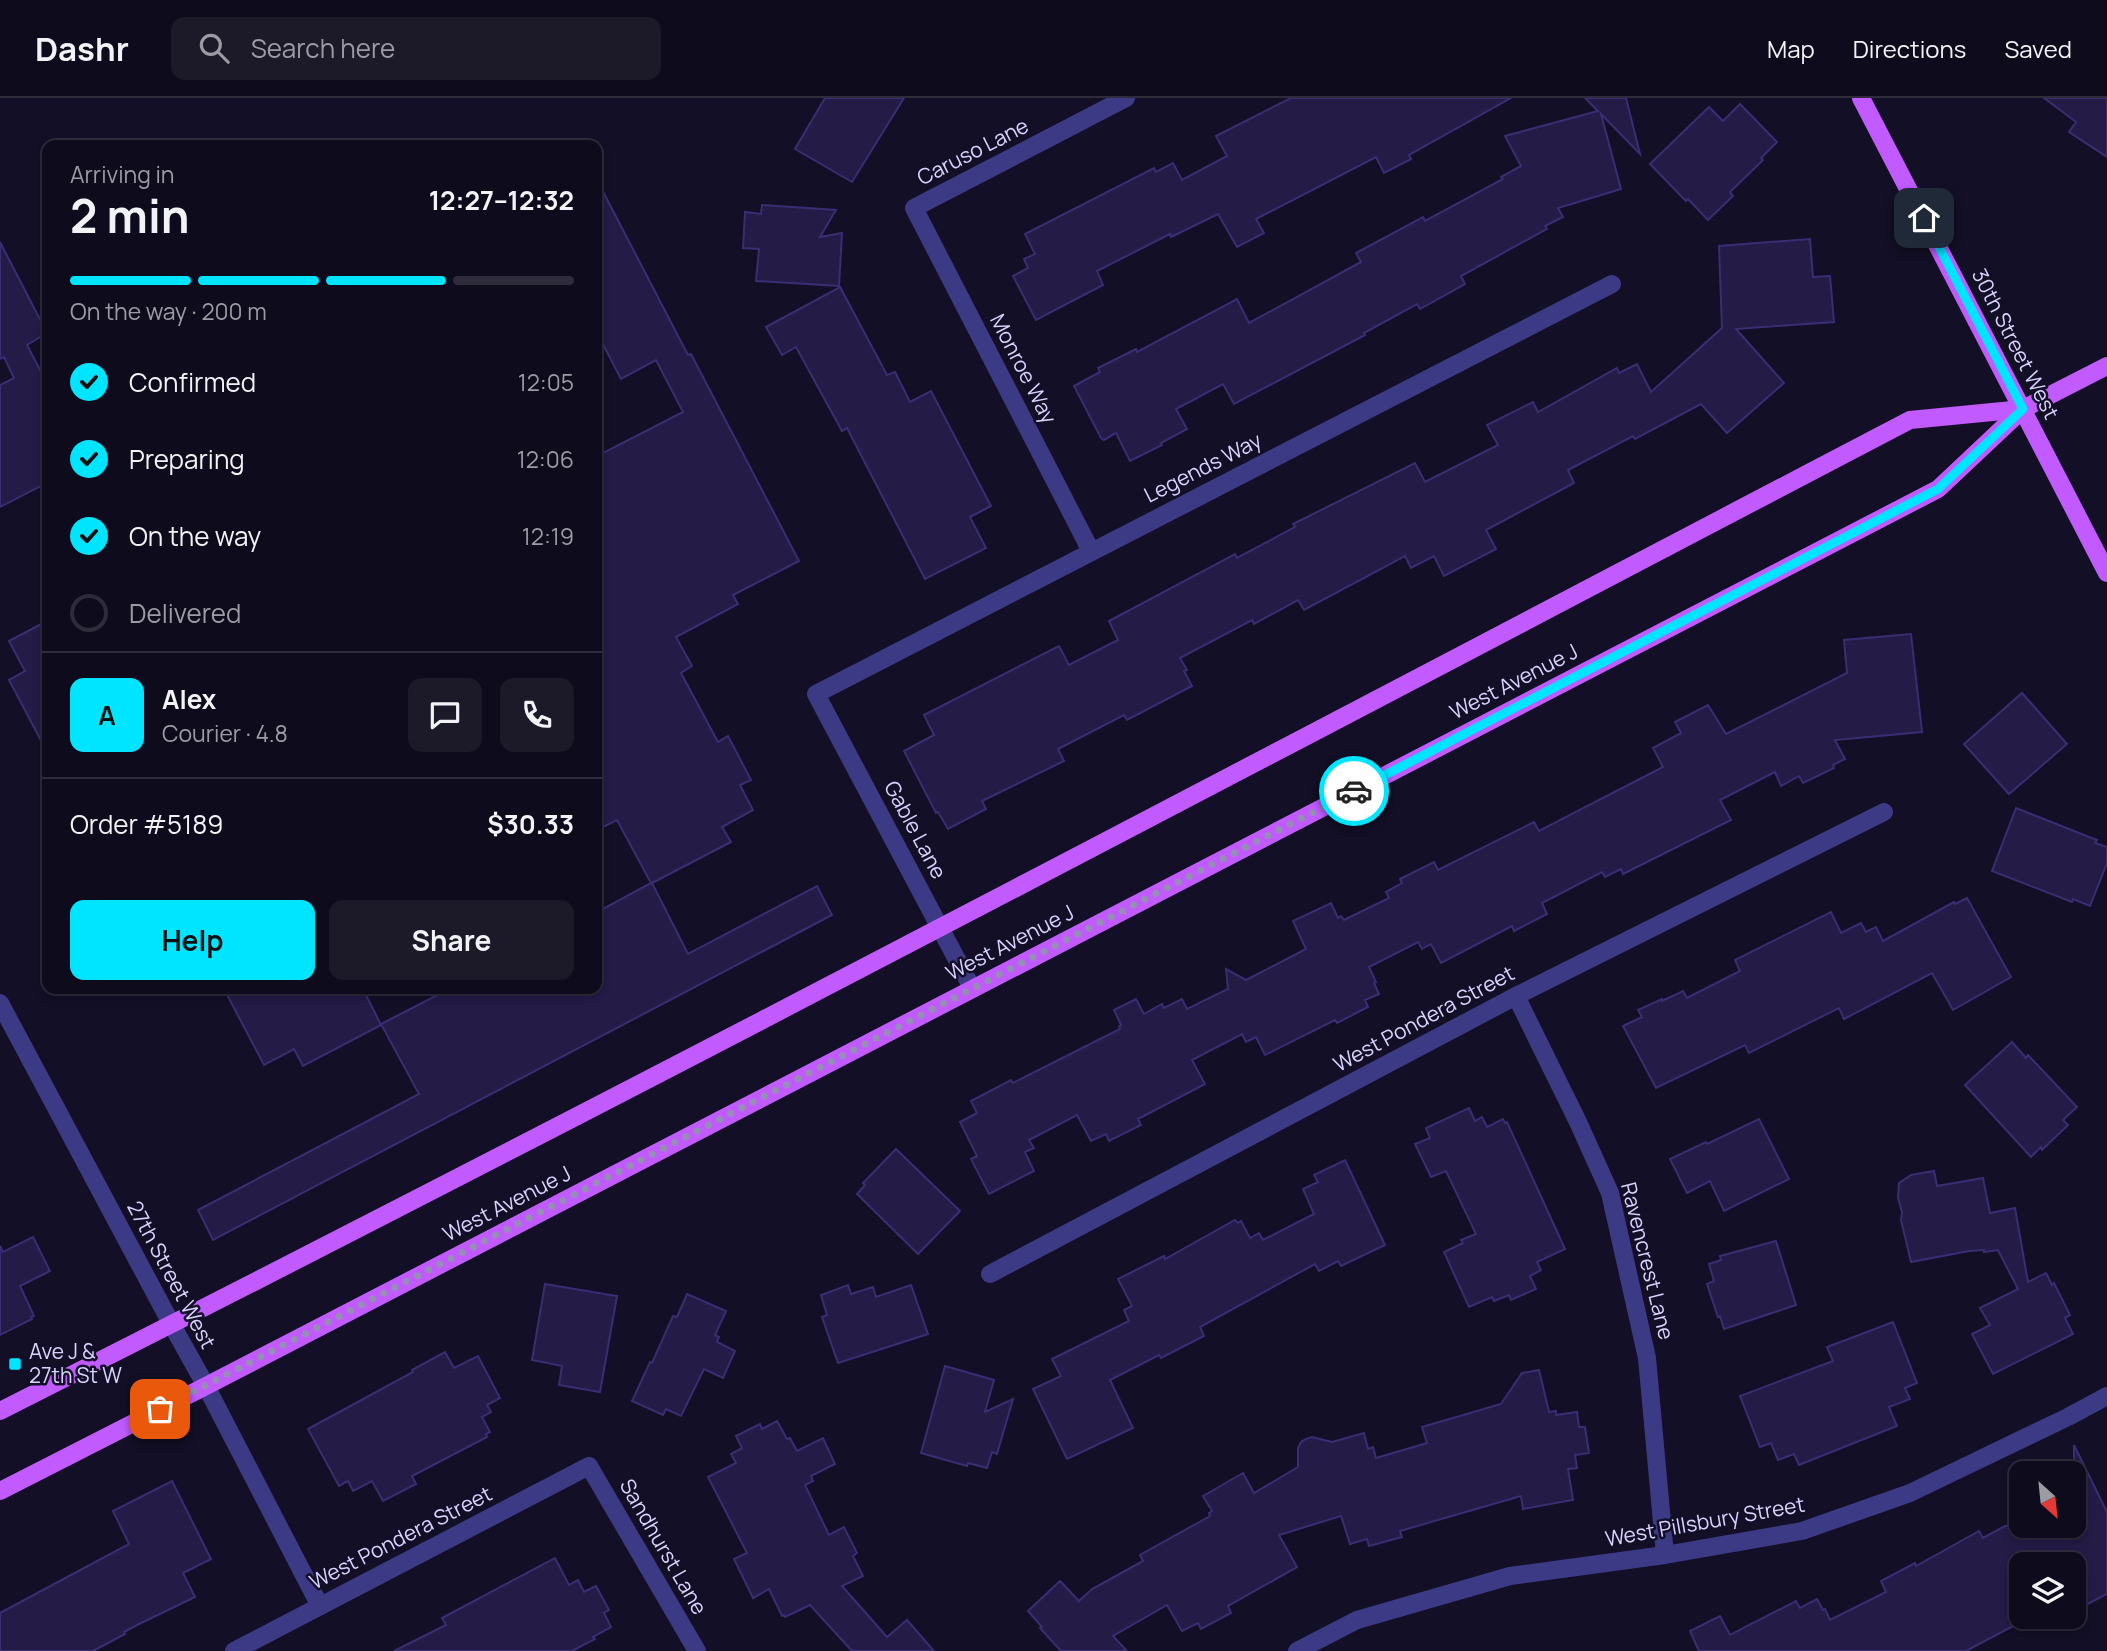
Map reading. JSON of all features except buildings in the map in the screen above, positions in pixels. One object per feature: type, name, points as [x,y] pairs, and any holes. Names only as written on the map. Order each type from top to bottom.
[{"type":"main road","name":"30th Street West","points":[[1861,98],[2107,573]]},
{"type":"main road","name":"West Avenue J","points":[[0,1491],[1938,489],[2023,409],[2107,366]]},
{"type":"main road","name":"West Avenue J","points":[[0,1411],[172,1325],[941,927],[1910,419],[2023,409]]},
{"type":"street","name":"Caruso Lane","points":[[914,208],[1126,98]]},
{"type":"street","name":"Monroe Way","points":[[914,208],[1091,551]]},
{"type":"street","name":"Legends Way","points":[[816,694],[1612,284]]},
{"type":"street","name":"Gable Lane","points":[[816,694],[972,988]]},
{"type":"street","name":"West Pondera Street","points":[[990,1274],[1516,996],[1884,812]]},
{"type":"street","name":"Ravencrest Lane","points":[[1516,996],[1610,1193],[1647,1358],[1665,1555]]},
{"type":"street","name":"27th Street West","points":[[0,1003],[206,1386],[320,1606]]},
{"type":"street","name":"West Pillsbury Street","points":[[1297,1651],[1357,1620],[1510,1576],[1665,1555],[1802,1531],[1910,1493],[2107,1396]]},
{"type":"street","name":"West Pondera Street","points":[[234,1651],[589,1466]]},
{"type":"street","name":"Sandhurst Lane","points":[[589,1466],[697,1651]]},
{"type":"way so far","points":[[160,1409],[1354,791]]},
{"type":"place","name":"Ave J & 27th St W","points":[[15,1364]]},
{"type":"route","points":[[1354,791],[1938,489],[2023,409],[1924,218]]}]
